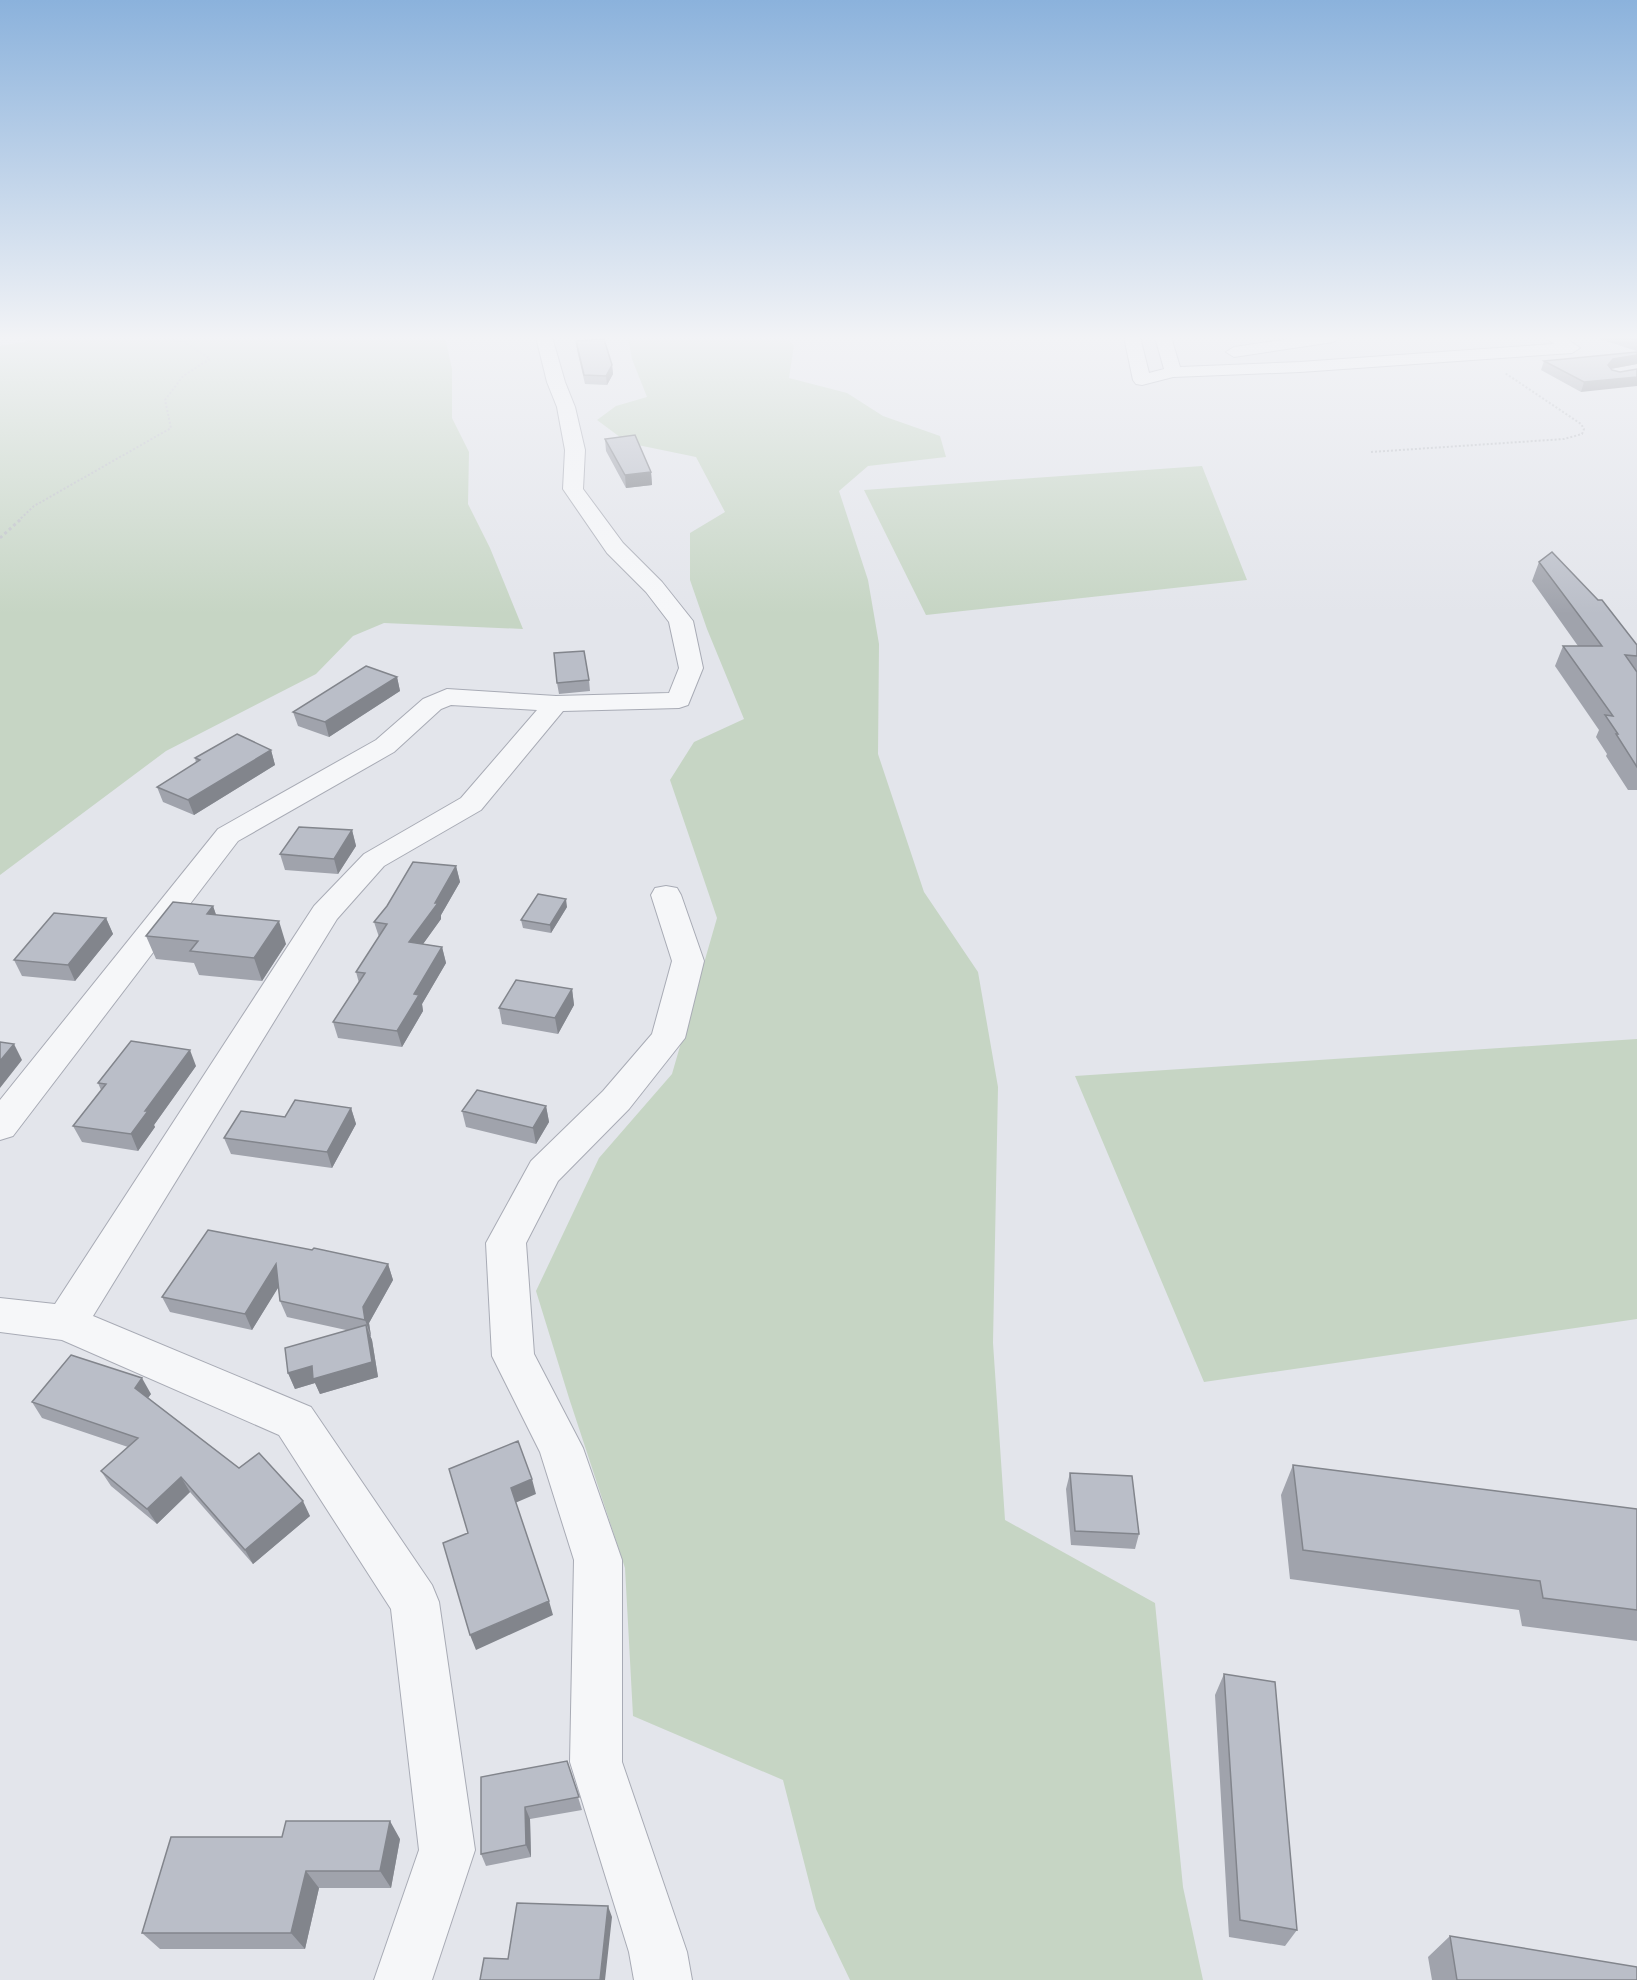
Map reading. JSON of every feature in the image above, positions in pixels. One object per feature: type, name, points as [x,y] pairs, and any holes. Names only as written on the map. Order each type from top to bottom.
[{"type":"street","points":[[0,1126],[228,835],[385,746],[432,704],[447,697],[556,704],[679,700],[691,668],[681,621],[654,588],[615,548],[573,489],[575,450],[571,429]]},
{"type":"street","points":[[66,1323],[325,913],[374,860],[471,804],[556,704]]},
{"type":"street","points":[[663,1980],[658,1952],[596,1762],[598,1560],[561,1448],[513,1356],[506,1243],[544,1171],[616,1100],[668,1038],[688,961],[666,895]]},
{"type":"street","points":[[0,1315],[66,1323],[295,1421],[415,1602],[447,1850],[403,1980]]},
{"type":"path","points":[[0,538],[34,506],[169,429]]},
{"type":"path","points":[[1371,452],[1564,439],[1582,434],[1584,429]]},
{"type":"green space","points":[[0,429],[458,429],[469,452],[468,504],[490,548],[523,629],[384,623],[353,636],[316,674],[166,751],[0,875]]},
{"type":"green space","points":[[610,429],[921,429],[940,436],[946,457],[868,466],[839,491],[868,580],[879,644],[878,754],[924,892],[978,972],[998,1087],[993,1343],[1005,1520],[1155,1603],[1183,1887],[1203,1980],[850,1980],[816,1909],[783,1780],[633,1716],[625,1568],[536,1291],[599,1158],[672,1074],[717,918],[670,780],[694,742],[744,719],[707,629],[690,580],[690,533],[725,512],[696,457],[628,443]]},
{"type":"green space","points":[[1202,466],[1247,580],[926,615],[864,490]]},
{"type":"green space","points":[[1637,1039],[1637,1319],[1204,1382],[1075,1076]]},
{"type":"building","points":[[635,435],[651,472],[625,475],[605,439]]},
{"type":"building","points":[[1552,552],[1598,600],[1602,600],[1637,645],[1637,656],[1625,655],[1637,672],[1637,767],[1605,715],[1613,716],[1563,646],[1602,646],[1539,562]]},
{"type":"building","points":[[584,651],[589,680],[557,683],[554,653]]},
{"type":"building","points":[[366,666],[397,677],[325,722],[293,712]]},
{"type":"building","points":[[237,734],[271,750],[188,800],[157,787],[200,760],[195,758]]},
{"type":"building","points":[[299,827],[352,830],[334,859],[280,854]]},
{"type":"building","points":[[413,862],[456,866],[435,903],[438,903],[409,942],[442,947],[414,994],[419,995],[397,1031],[333,1022],[365,973],[356,972],[387,924],[374,922],[387,906]]},
{"type":"building","points":[[538,894],[566,899],[550,925],[521,920]]},
{"type":"building","points":[[173,902],[213,906],[207,914],[279,921],[254,958],[190,951],[198,941],[146,936]]},
{"type":"building","points":[[54,913],[106,918],[68,965],[14,960]]},
{"type":"building","points":[[516,980],[572,989],[555,1018],[499,1008]]},
{"type":"building","points":[[131,1041],[190,1050],[131,1134],[73,1126],[106,1084],[98,1083]]},
{"type":"building","points":[[0,1042],[14,1044],[0,1061]]},
{"type":"building","points":[[477,1090],[546,1106],[533,1128],[462,1111]]},
{"type":"building","points":[[295,1100],[351,1108],[327,1152],[224,1138],[241,1111],[285,1117]]},
{"type":"building","points":[[208,1230],[312,1250],[314,1248],[388,1264],[363,1307],[365,1320],[280,1301],[276,1264],[245,1314],[162,1297]]},
{"type":"building","points":[[366,1325],[372,1362],[313,1379],[312,1366],[288,1373],[285,1348]]},
{"type":"building","points":[[71,1355],[142,1378],[135,1388],[239,1468],[259,1453],[303,1501],[245,1550],[181,1477],[147,1509],[101,1471],[138,1438],[32,1402]]},
{"type":"building","points":[[518,1441],[532,1479],[511,1488],[549,1601],[470,1635],[443,1543],[468,1533],[449,1469]]},
{"type":"building","points":[[1293,1465],[1637,1509],[1637,1610],[1543,1598],[1540,1581],[1303,1550]]},
{"type":"building","points":[[1070,1473],[1132,1476],[1139,1534],[1075,1531]]},
{"type":"building","points":[[1224,1674],[1275,1682],[1297,1930],[1240,1920]]},
{"type":"building","points":[[567,1761],[579,1797],[525,1807],[526,1845],[481,1854],[481,1777]]},
{"type":"building","points":[[286,1821],[390,1821],[380,1871],[306,1871],[291,1933],[142,1933],[171,1837],[282,1837]]},
{"type":"building","points":[[517,1903],[608,1906],[600,1980],[480,1980],[484,1958],[508,1959]]},
{"type":"building","points":[[1450,1936],[1637,1967],[1637,1980],[1457,1980]]}]
